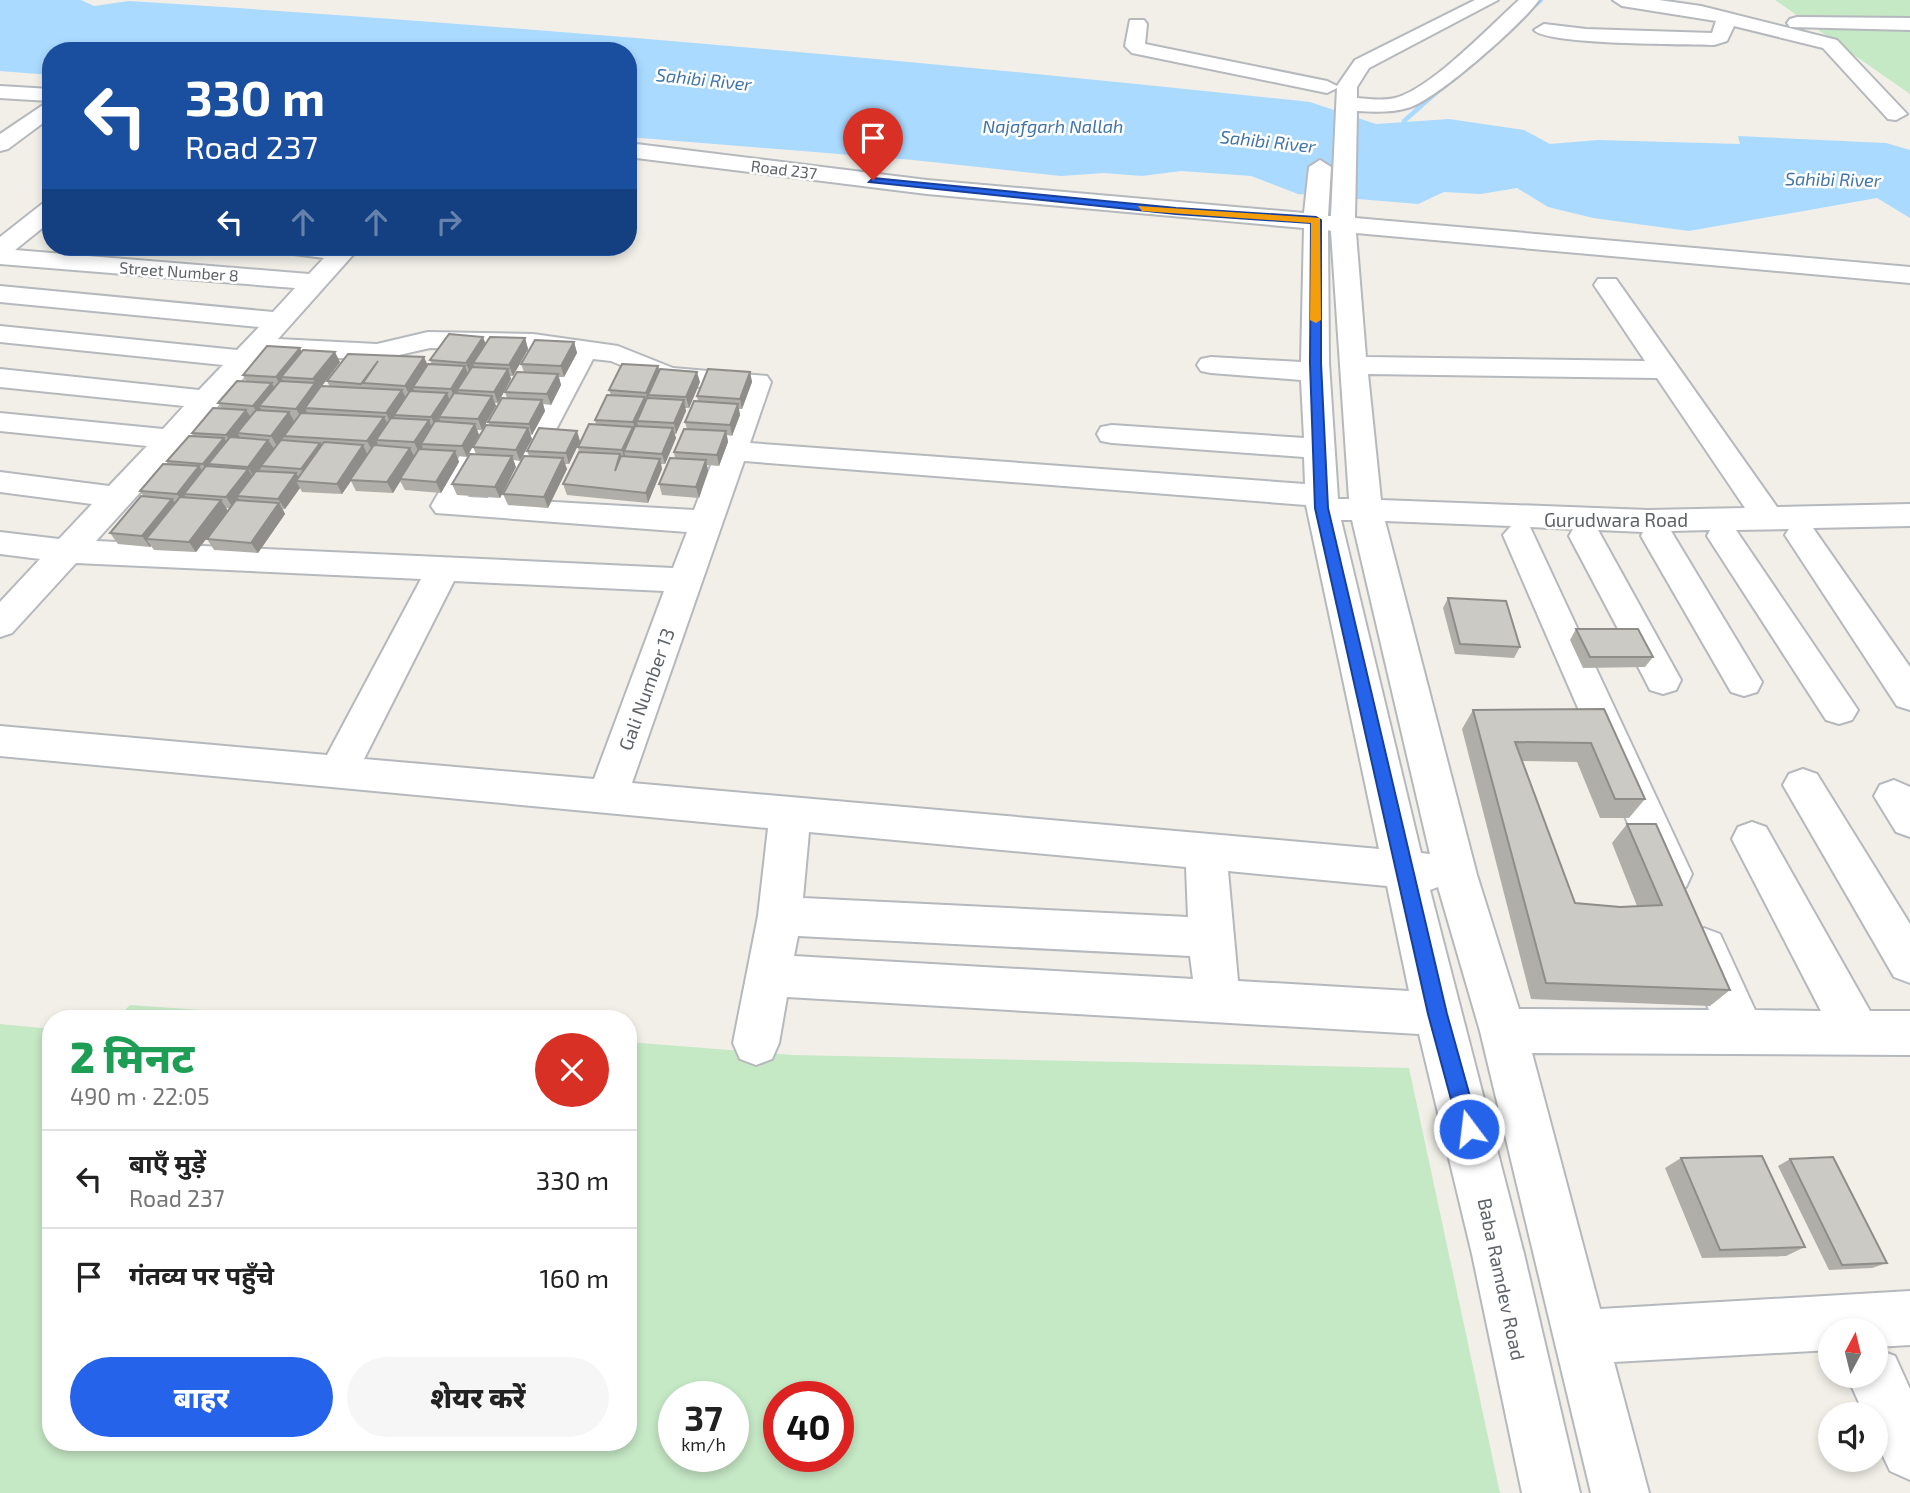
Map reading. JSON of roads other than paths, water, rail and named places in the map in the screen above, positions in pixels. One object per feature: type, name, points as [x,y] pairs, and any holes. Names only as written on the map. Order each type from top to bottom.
[{"type":"street","points":[[1330,211],[1336,101],[1329,73],[1347,55],[1451,0]]},
{"type":"street","points":[[1336,101],[1362,64],[1489,0]]},
{"type":"street","points":[[1137,24],[1135,46],[1139,49],[1336,101],[1387,105],[1405,102],[1427,90],[1530,0]]},
{"type":"street","points":[[1622,0],[1797,23],[1910,24]]},
{"type":"street","points":[[1701,12],[1830,44],[1895,114]]},
{"type":"street","points":[[1544,30],[1586,36],[1714,38],[1720,37],[1726,20]]},
{"type":"street","points":[[0,92],[42,95]]},
{"type":"street","points":[[0,144],[42,114]]},
{"type":"street","points":[[1321,145],[1330,211]]},
{"type":"street","name":"Road 237","points":[[637,151],[927,187],[1176,211],[1330,211],[1910,275]]},
{"type":"street","name":"Baba Ramdev Road","points":[[1330,211],[1334,369],[1321,449],[1323,511],[1407,870],[1437,1014],[1475,1154],[1551,1493]]},
{"type":"street","points":[[0,249],[41,226]]},
{"type":"street","name":"Street Number 8","points":[[0,256],[316,282]]},
{"type":"street","points":[[3,618],[245,359],[281,334],[316,282],[340,256]]},
{"type":"street","points":[[1606,285],[1668,370],[1768,518]]},
{"type":"street","points":[[0,294],[281,334],[377,352],[395,350],[428,340],[450,340]]},
{"type":"street","points":[[0,334],[245,359]]},
{"type":"street","points":[[431,369],[450,340]]},
{"type":"street","name":"Gali Number 13","points":[[450,340],[533,342],[606,351],[669,376],[757,382],[607,797]]},
{"type":"street","points":[[498,509],[582,353]]},
{"type":"street","points":[[1211,365],[1334,369],[1668,370]]},
{"type":"street","points":[[1334,369],[1368,520],[1457,875],[1503,1031],[1620,1493]]},
{"type":"street","points":[[0,378],[207,400]]},
{"type":"street","points":[[495,421],[447,506],[706,522]]},
{"type":"street","points":[[0,422],[172,439]]},
{"type":"street","points":[[1112,434],[1321,449]]},
{"type":"street","name":"Gurudwara Road","points":[[732,451],[1323,511],[1368,520],[1519,535],[1723,536],[1905,527]]},
{"type":"street","points":[[552,512],[567,480]]},
{"type":"street","points":[[0,482],[117,497]]},
{"type":"street","name":"Gurudwara Road","points":[[1368,520],[1768,518],[1905,527]]},
{"type":"street","points":[[201,557],[226,525]]},
{"type":"street","points":[[1801,534],[1910,696]]},
{"type":"street","points":[[1519,535],[1742,1032]]},
{"type":"street","points":[[1585,536],[1663,680]]},
{"type":"street","points":[[1657,536],[1744,682]]},
{"type":"street","points":[[1723,536],[1839,710]]},
{"type":"street","points":[[0,543],[68,551],[685,580]]},
{"type":"street","points":[[338,772],[444,568]]},
{"type":"street","points":[[0,741],[1457,875]]},
{"type":"street","points":[[1803,785],[1910,963]]},
{"type":"street","points":[[756,1043],[780,916],[790,814]]},
{"type":"street","points":[[1752,839],[1857,1032]]},
{"type":"street","points":[[1206,852],[1210,938],[1217,1001]]},
{"type":"street","points":[[780,916],[1210,938]]},
{"type":"street","points":[[767,975],[1437,1014]]},
{"type":"street","points":[[1503,1031],[1910,1033]]},
{"type":"street","points":[[1888,1321],[1910,1318]]},
{"type":"street","points":[[1580,1337],[1818,1327]]},
{"type":"street","points":[[1881,1388],[1910,1451]]},
{"type":"water","name":"Najafgarh Nallah","points":[[0,0],[81,0],[94,6],[129,1],[572,33],[868,58],[1310,102],[1376,124],[1449,119],[1524,130],[1550,144],[1598,140],[1740,144],[1738,136],[1886,143],[1910,150],[1910,218],[1877,198],[1689,231],[1593,218],[1548,207],[1517,188],[1481,194],[1444,192],[1418,204],[1298,194],[1251,176],[1181,171],[1142,176],[1104,173],[1061,176],[913,160],[637,138],[637,42],[42,42],[42,74],[0,71]]},
{"type":"waterway","points":[[1524,15],[1541,0]]},
{"type":"waterway","points":[[1403,132],[1404,121],[1446,84]]},
{"type":"water label","name":"Sahibi River","points":[[704,79]]},
{"type":"water label","name":"Sahibi River","points":[[1268,141]]},
{"type":"water label","name":"Sahibi River","points":[[1833,179]]}]
